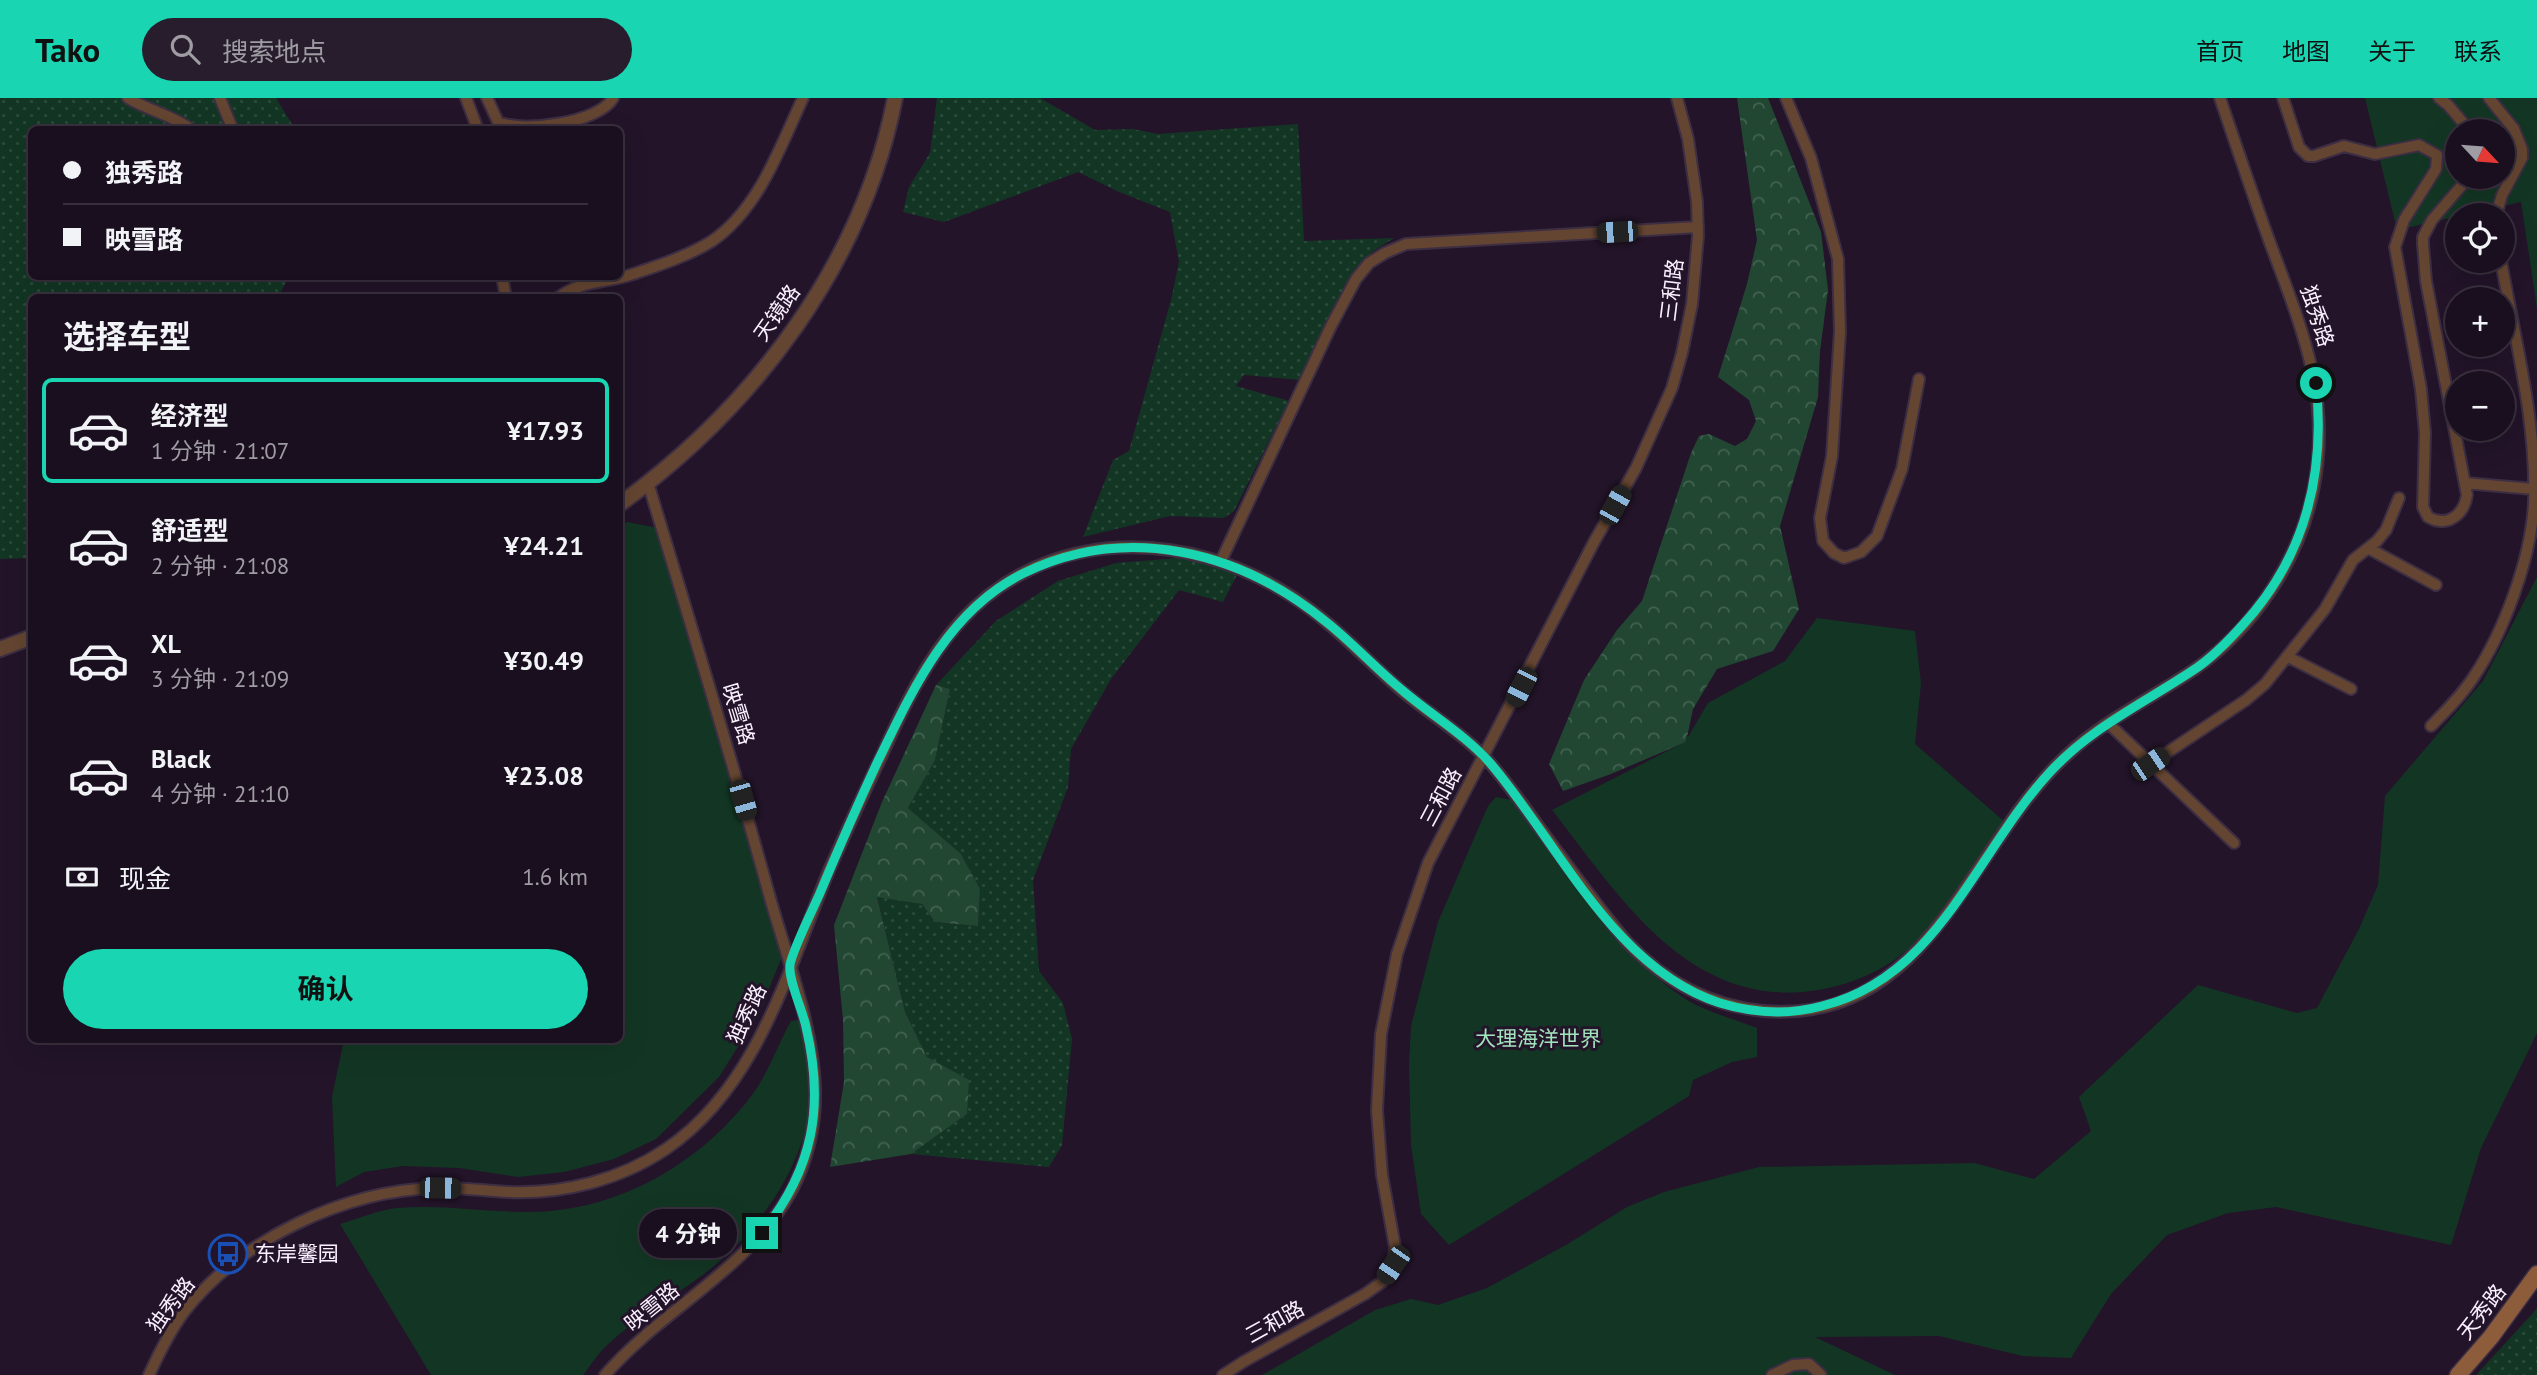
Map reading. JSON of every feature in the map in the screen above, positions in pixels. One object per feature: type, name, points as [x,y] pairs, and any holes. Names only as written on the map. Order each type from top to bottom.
[{"type":"main road","name":"天秀路","points":[[2458,1375],[2491,1337],[2537,1274]]},
{"type":"street","points":[[128,98],[146,108],[175,118],[186,126]]},
{"type":"street","points":[[220,98],[231,126]]},
{"type":"street","points":[[466,98],[476,126]]},
{"type":"street","points":[[487,98],[498,122],[523,126],[581,118],[602,109],[613,98]]},
{"type":"street","points":[[623,277],[653,268],[714,240],[739,216],[753,198],[803,98]]},
{"type":"street","name":"天镜路","points":[[623,502],[703,435],[740,396],[774,355],[818,291],[850,237],[864,204],[879,163],[895,98]]},
{"type":"street","name":"三和路","points":[[1223,1375],[1365,1294],[1382,1282],[1393,1265],[1395,1247],[1382,1175],[1377,1110],[1381,1034],[1397,954],[1428,863],[1594,542],[1636,468],[1672,388],[1692,304],[1698,228],[1688,139],[1677,98]]},
{"type":"street","points":[[1786,98],[1811,158],[1838,259],[1840,332],[1832,456],[1820,518],[1823,541],[1834,553],[1844,558],[1861,552],[1877,536],[1902,469],[1919,379]]},
{"type":"street","name":"独秀路","points":[[149,1375],[176,1324],[203,1291],[253,1251],[315,1215],[362,1198],[400,1191],[454,1188],[524,1192],[580,1186],[628,1170],[662,1152],[694,1126],[729,1088],[755,1044],[855,810],[896,724],[937,651],[971,611],[1013,579],[1051,561],[1081,553],[1114,548],[1155,547],[1194,553],[1222,561],[1269,582],[1313,611],[1401,690],[1484,756],[1610,922],[1650,965],[1682,986],[1714,1001],[1751,1010],[1786,1012],[1819,1007],[1849,998],[1885,979],[1904,964],[1941,924],[2026,800],[2045,778],[2066,756],[2108,723],[2210,658],[2245,623],[2272,587],[2293,551],[2314,490],[2319,453],[2316,383],[2309,351],[2220,98]]},
{"type":"street","points":[[2283,98],[2299,146],[2308,156],[2344,146],[2375,154],[2419,145],[2437,155],[2436,169],[2399,232],[2395,255],[2421,389],[2425,433],[2423,507],[2428,517],[2440,522],[2459,513],[2466,502],[2465,483],[2426,281],[2423,237],[2432,220],[2459,189]]},
{"type":"street","points":[[2439,98],[2460,119]]},
{"type":"street","points":[[2489,98],[2514,129],[2522,149],[2522,158],[2500,203]]},
{"type":"street","points":[[1222,561],[1331,326],[1356,279],[1369,264],[1406,244],[1698,228]]},
{"type":"street","points":[[2431,726],[2473,678],[2502,621],[2527,547],[2533,515],[2530,427],[2503,273]]},
{"type":"street","points":[[563,294],[581,285],[612,280]]},
{"type":"street","name":"映雪路","points":[[606,1375],[628,1352],[748,1250],[776,1216],[798,1176],[812,1132],[815,1089],[809,1039],[737,776],[648,483]]},
{"type":"street","points":[[2465,483],[2533,489]]},
{"type":"street","points":[[2150,764],[2246,700],[2264,684],[2325,610],[2353,560],[2386,530],[2399,498]]},
{"type":"street","points":[[2368,548],[2436,585]]},
{"type":"street","points":[[0,649],[28,638]]},
{"type":"street","points":[[2288,657],[2351,689]]},
{"type":"street","points":[[2108,723],[2234,843]]},
{"type":"street","points":[[1772,1375],[1801,1364],[1809,1364],[1821,1375]]},
{"type":"green space","points":[[0,98],[276,98],[293,126],[28,126],[28,280],[287,280],[280,294],[28,294],[28,558],[0,559]]},
{"type":"green space","points":[[937,98],[1040,98],[1095,130],[1133,129],[1158,134],[1298,124],[1304,241],[1394,238],[1372,252],[1361,266],[1300,380],[1244,375],[1236,386],[1289,401],[1234,511],[1224,518],[1170,516],[1083,537],[1113,460],[1129,451],[1171,300],[1179,262],[1170,212],[1078,172],[944,222],[903,212],[909,187],[930,153]]},
{"type":"green space","points":[[1737,98],[1768,98],[1821,232],[1828,290],[1820,351],[1818,397],[1780,526],[1799,609],[1773,651],[1717,669],[1693,709],[1686,742],[1563,791],[1549,764],[1584,680],[1617,630],[1642,601],[1699,436],[1709,434],[1735,446],[1747,439],[1756,421],[1749,400],[1718,377],[1747,284],[1757,240]]},
{"type":"green space","points":[[2365,98],[2537,98],[2537,308],[2521,202],[2445,203],[2445,219],[2397,230]]},
{"type":"green space","points":[[627,522],[658,528],[779,918],[781,959],[759,1013],[719,1077],[656,1139],[614,1159],[564,1172],[518,1177],[459,1168],[403,1166],[364,1172],[336,1187],[332,1097],[343,1043],[623,1043],[623,525]]},
{"type":"green space","points":[[1178,558],[1239,571],[1223,602],[1179,590],[1111,679],[1071,749],[1068,787],[1033,880],[1039,971],[1063,1003],[1072,1039],[1062,1145],[1049,1167],[911,1154],[967,1114],[927,1057],[905,1012],[877,896],[922,904],[935,922],[978,926],[980,889],[961,854],[908,808],[935,760],[950,689],[936,685],[996,621],[1058,581],[1116,563]]},
{"type":"green space","points":[[2537,577],[2537,1033],[2481,1148],[2451,1245],[2276,1207],[2228,1213],[2167,1235],[2111,1294],[2071,1358],[2023,1356],[1939,1336],[1815,1337],[1895,1375],[1262,1375],[1375,1310],[1411,1299],[1438,1305],[1487,1288],[1566,1245],[1627,1207],[1664,1192],[1759,1167],[1974,1163],[2034,1179],[2091,1131],[2079,1097],[2198,985],[2297,1013],[2317,1008],[2359,929],[2378,885],[2385,796],[2483,681]]},
{"type":"green space","points":[[1817,618],[1915,631],[1921,683],[1915,744],[2006,823],[1922,935],[1895,960],[1871,974],[1831,987],[1773,992],[1732,983],[1696,965],[1662,940],[1604,878],[1552,810],[1685,742],[1708,703],[1785,661]]},
{"type":"green space","points":[[936,685],[950,689],[935,760],[908,808],[961,854],[980,889],[978,926],[935,922],[922,904],[877,897],[905,1012],[927,1057],[969,1080],[967,1114],[911,1154],[830,1167],[844,1082],[843,1020],[834,925],[882,802]]},
{"type":"green space","name":"大理海洋世界","points":[[1496,797],[1512,800],[1522,810],[1617,938],[1662,982],[1695,1004],[1757,1028],[1757,1057],[1732,1062],[1693,1080],[1689,1096],[1449,1245],[1421,1214],[1411,1145],[1411,1026],[1438,922],[1488,806]]},
{"type":"green space","points":[[799,1020],[810,1045],[812,1073],[809,1117],[801,1144],[778,1193],[762,1216],[725,1257],[618,1336],[603,1349],[583,1375],[431,1375],[340,1224],[397,1208],[529,1212],[561,1210],[624,1193],[682,1162],[731,1120],[758,1086],[791,1021]]},
{"type":"green space","points":[[2537,1308],[2537,1375],[2476,1375],[2534,1312]]},
{"type":"place","name":"东岸馨园","points":[[228,1254]]},
{"type":"route","points":[[762,1233],[787,1199],[803,1165],[815,1111],[809,1039],[789,967],[855,810],[919,680],[937,651],[971,611],[1013,579],[1065,557],[1097,550],[1139,546],[1209,557],[1269,582],[1327,622],[1401,690],[1484,756],[1610,922],[1650,965],[1682,986],[1726,1004],[1773,1012],[1810,1009],[1839,1002],[1863,991],[1904,964],[1941,924],[2026,800],[2055,766],[2105,725],[2210,658],[2260,605],[2293,551],[2314,490],[2319,441],[2316,383]]}]
